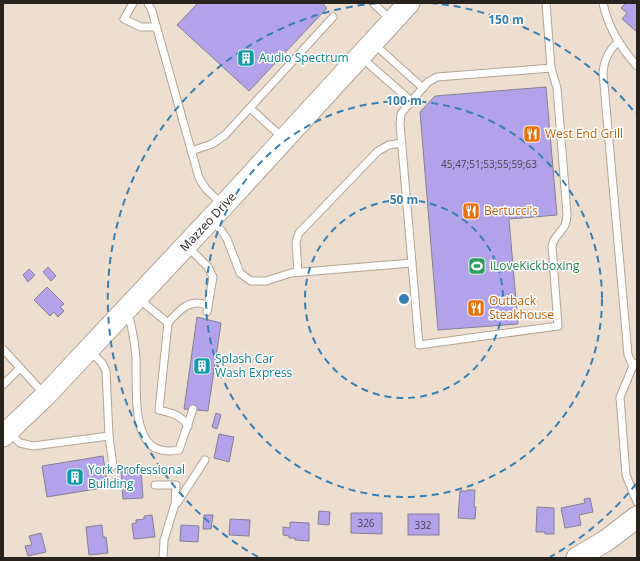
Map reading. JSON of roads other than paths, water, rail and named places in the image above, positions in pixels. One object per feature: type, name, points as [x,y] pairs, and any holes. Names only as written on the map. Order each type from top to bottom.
[{"type":"main road","name":"Mazzeo Drive","points":[[6,434],[45,396],[217,213],[409,3]]},
{"type":"main road","points":[[589,555],[637,517]]},
{"type":"lane","points":[[133,3],[124,19],[141,27],[156,27]]},
{"type":"lane","points":[[373,3],[393,21]]},
{"type":"lane","points":[[546,3],[551,68],[557,88],[567,214],[565,227],[555,239],[552,246],[558,326],[419,345],[402,143],[401,117],[404,110],[430,80],[437,77],[551,68]]},
{"type":"lane","points":[[603,3],[611,28],[618,42],[637,66]]},
{"type":"lane","points":[[152,4],[156,27],[200,182],[217,213],[238,270],[243,276],[247,279],[261,282],[298,272],[412,263]]},
{"type":"lane","points":[[191,151],[212,144],[222,138],[333,17]]},
{"type":"lane","points":[[618,42],[607,55],[603,73],[627,350],[630,361],[635,365],[620,397],[626,475],[637,502]]},
{"type":"lane","points":[[367,49],[423,88]]},
{"type":"lane","points":[[367,49],[411,101]]},
{"type":"lane","points":[[250,108],[284,139]]},
{"type":"lane","points":[[298,272],[296,242],[299,233],[378,151],[389,145],[402,143]]},
{"type":"lane","points":[[186,246],[208,267],[214,277],[208,309],[202,303],[195,302],[179,310],[168,323],[159,410],[174,413],[183,418],[188,426]]},
{"type":"lane","points":[[132,303],[168,323]]},
{"type":"lane","points":[[132,303],[140,428],[146,439],[153,447],[173,451],[179,450],[193,409]]},
{"type":"lane","points":[[3,349],[45,396]]},
{"type":"lane","points":[[88,350],[102,363],[106,371],[113,466]]},
{"type":"lane","points":[[3,385],[20,368]]},
{"type":"lane","points":[[6,434],[20,443],[33,446],[110,436]]},
{"type":"lane","points":[[162,558],[164,540],[174,509],[183,492],[205,460]]},
{"type":"lane","points":[[155,485],[176,485],[174,509]]},
{"type":"place","name":"Audio Spectrum","points":[[246,58]]},
{"type":"place","name":"West End Grill","points":[[532,134]]},
{"type":"place","name":"Bertucci's","points":[[471,211]]},
{"type":"place","name":"iLoveKickboxing","points":[[477,266]]},
{"type":"place","name":"Outback Steakhouse","points":[[476,308]]},
{"type":"place","name":"Splash Car Wash Express","points":[[202,366]]},
{"type":"place","name":"York Professional Building","points":[[75,477]]}]
